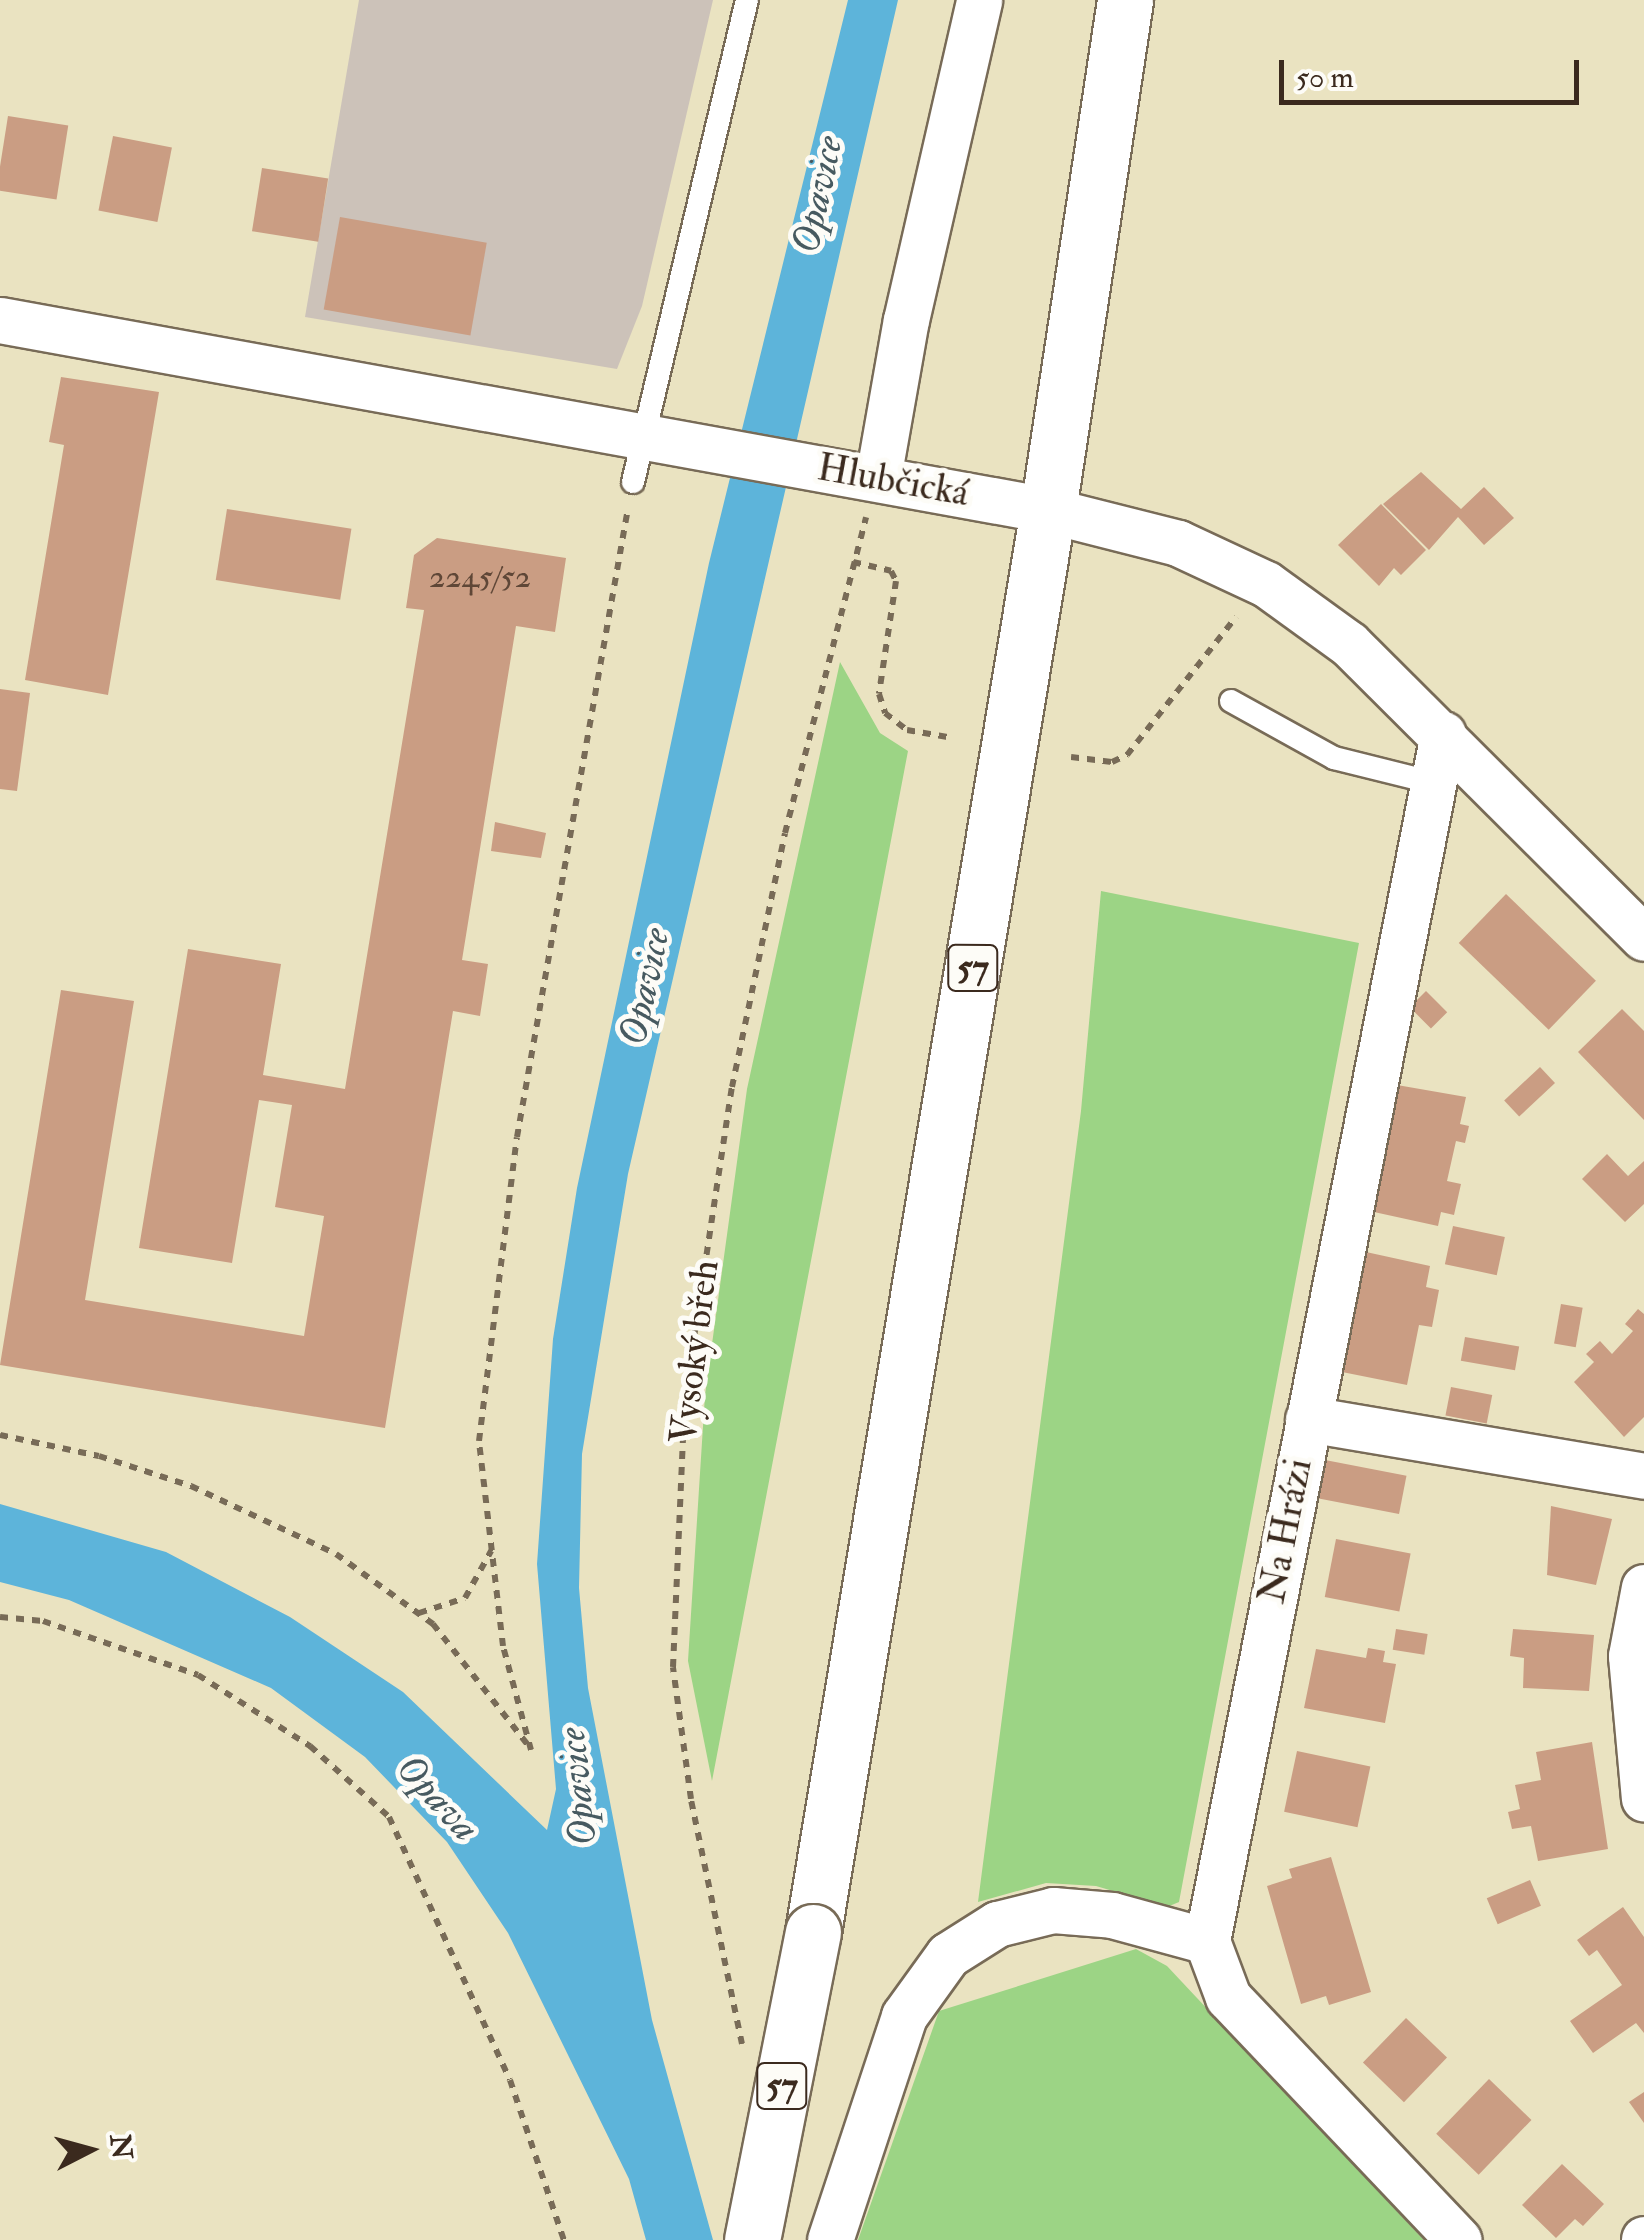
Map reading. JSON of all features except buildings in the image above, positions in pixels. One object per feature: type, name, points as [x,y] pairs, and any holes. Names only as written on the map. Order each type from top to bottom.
[{"type":"main road","name":"57","points":[[752,2240],[812,1932],[1048,510],[1125,0]]},
{"type":"street","points":[[864,475],[906,320],[979,0]]},
{"type":"street","name":"Hlubčická","points":[[0,320],[864,475],[1048,510],[1178,543],[1252,576],[1349,644],[1644,938]]},
{"type":"street","name":"Na Hrázi","points":[[1207,1941],[1443,734]]},
{"type":"street","points":[[1308,1419],[1644,1476]]},
{"type":"street","points":[[1644,1588],[1632,1656],[1644,1798]]},
{"type":"street","points":[[830,2240],[904,2016],[948,1955],[997,1924],[1053,1910],[1112,1915],[1207,1941],[1228,1998],[1459,2240]]},
{"type":"lane","points":[[633,482],[660,439],[746,0]]},
{"type":"lane","points":[[1231,701],[1334,758],[1434,783]]},
{"type":"path","name":"Vysoký břeh","points":[[744,2050],[691,1799],[674,1667],[685,1397],[732,1087],[785,834],[853,562],[864,475]]},
{"type":"path","points":[[0,1435],[99,1456],[190,1486],[336,1554],[418,1614],[532,1750],[503,1646],[479,1441],[492,1312],[633,482]]},
{"type":"path","points":[[853,562],[892,571],[896,581],[879,694],[885,713],[908,730],[947,736]]},
{"type":"path","points":[[418,1614],[465,1598],[492,1550]]},
{"type":"path","points":[[0,1616],[43,1621],[198,1676],[310,1746],[389,1817],[510,2080],[564,2240]]},
{"type":"shaded area","points":[[359,0],[713,0],[642,306],[617,369],[305,317]]},
{"type":"green space","points":[[840,662],[880,733],[908,751],[712,1781],[688,1661],[705,1395],[747,1089]]},
{"type":"green space","points":[[1101,891],[1359,943],[1179,1902],[1167,1907],[1096,1886],[1046,1883],[978,1902],[1081,1111]]},
{"type":"green space","points":[[1136,1949],[1167,1966],[1424,2240],[858,2240],[939,2011]]},
{"type":"water","points":[[848,0],[898,0],[628,1174],[582,1454],[579,1588],[588,1688],[652,2020],[713,2240],[646,2240],[629,2179],[508,1933],[447,1842],[365,1757],[271,1688],[69,1600],[0,1582],[0,1504],[166,1552],[290,1617],[403,1692],[547,1830],[556,1789],[537,1564],[553,1339],[577,1188],[709,563]]},
{"type":"water label","name":"Opavice","points":[[818,195]]},
{"type":"water label","name":"Opavice","points":[[645,987]]},
{"type":"water label","name":"Opavice","points":[[578,1787]]},
{"type":"water label","name":"Opava","points":[[437,1798]]}]
